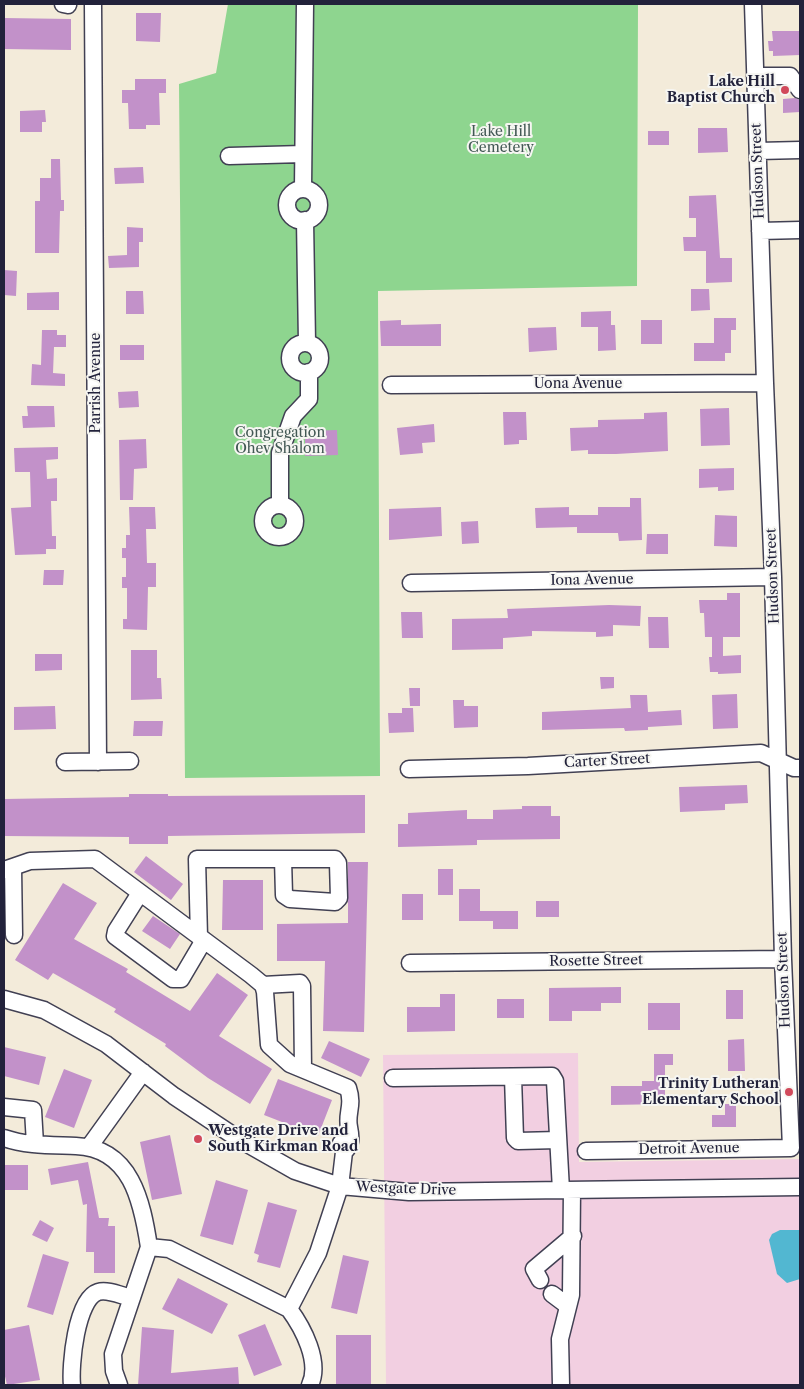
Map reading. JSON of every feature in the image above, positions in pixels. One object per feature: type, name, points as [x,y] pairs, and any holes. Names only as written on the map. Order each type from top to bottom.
[{"type":"street","name":"Parrish Avenue","points":[[93,4],[98,762]]},
{"type":"street","points":[[303,188],[305,4]]},
{"type":"street","name":"Hudson Street","points":[[753,4],[773,576],[783,959],[791,1148]]},
{"type":"street","points":[[756,76],[790,76],[800,90]]},
{"type":"street","points":[[758,151],[800,150]]},
{"type":"street","points":[[228,156],[303,154]]},
{"type":"street","points":[[303,188],[313,191],[320,205],[316,215],[305,220],[292,216],[287,207],[287,202],[293,192],[303,188]]},
{"type":"street","points":[[280,504],[280,453],[293,416],[309,399],[309,372],[295,369],[290,356],[298,345],[307,343],[305,220]]},
{"type":"street","points":[[760,231],[800,230]]},
{"type":"street","name":"Uona Avenue","points":[[390,385],[765,383]]},
{"type":"street","name":"Iona Avenue","points":[[411,583],[773,576]]},
{"type":"street","name":"Carter Street","points":[[409,769],[528,766],[761,753],[794,768],[800,768]]},
{"type":"street","points":[[65,762],[130,761]]},
{"type":"street","points":[[14,934],[8,868],[30,861],[95,859],[263,985],[300,983],[302,986],[303,1069]]},
{"type":"street","points":[[140,893],[116,931],[115,936],[173,979],[181,979],[202,938],[196,859],[283,859]]},
{"type":"street","name":"Rosette Street","points":[[410,963],[783,959]]},
{"type":"street","points":[[263,985],[269,1046],[290,1064],[348,1088],[352,1099],[348,1127],[343,1131],[341,1146],[344,1152],[340,1186],[318,1253],[289,1309]]},
{"type":"street","name":"Westgate Drive","points":[[4,999],[44,1010],[106,1044],[237,1138],[294,1170],[340,1186],[409,1192],[800,1187]]},
{"type":"street","points":[[89,1146],[143,1072]]},
{"type":"street","points":[[392,1078],[552,1076],[555,1081],[558,1140],[573,1236],[571,1295],[560,1339],[561,1385]]},
{"type":"street","points":[[513,1077],[515,1138],[518,1141],[558,1140]]},
{"type":"street","points":[[4,1107],[34,1110],[35,1144]]},
{"type":"street","points":[[4,1138],[35,1144],[89,1146],[110,1154],[123,1166],[139,1201],[149,1246],[113,1354],[114,1371],[119,1385]]},
{"type":"street","name":"Detroit Avenue","points":[[586,1151],[791,1148]]},
{"type":"street","points":[[540,1280],[534,1270],[573,1236]]},
{"type":"street","points":[[149,1246],[169,1249],[289,1309],[298,1320],[312,1351],[314,1364],[310,1385]]},
{"type":"street","points":[[72,1385],[72,1368],[78,1327],[89,1298],[99,1292],[113,1293],[132,1298]]},
{"type":"street","points":[[552,1294],[568,1306]]},
{"type":"shaded area","points":[[578,1053],[579,1162],[800,1159],[800,1385],[386,1385],[383,1055]]},
{"type":"green space","name":"Congregation Ohev Shalom","points":[[228,4],[638,4],[637,286],[378,291],[380,776],[185,778],[179,84],[216,73]]},
{"type":"water","points":[[780,1230],[800,1230],[800,1279],[787,1283],[777,1274],[769,1240],[772,1234]]},
{"type":"building","points":[[136,13],[161,13],[160,42],[136,41]]},
{"type":"building","points":[[4,18],[71,19],[71,50],[4,49]]},
{"type":"building","points":[[772,31],[800,31],[800,55],[773,56],[773,51],[769,51],[768,41],[773,41]]},
{"type":"building","points":[[135,79],[166,79],[166,93],[159,93],[160,125],[146,125],[146,129],[129,129],[128,103],[122,103],[122,90],[135,90]]},
{"type":"building","points":[[795,98],[800,100],[800,112],[783,113],[783,99]]},
{"type":"building","points":[[45,110],[46,122],[42,122],[42,132],[20,132],[20,111]]},
{"type":"building","points":[[698,128],[727,128],[728,152],[698,153]]},
{"type":"building","points":[[648,131],[669,131],[669,145],[648,145]]},
{"type":"building","points":[[51,159],[60,159],[61,200],[64,200],[64,211],[60,211],[59,253],[35,253],[35,201],[40,201],[40,178],[51,178]]},
{"type":"building","points":[[143,167],[144,183],[115,184],[114,168]]},
{"type":"building","points":[[716,195],[720,258],[732,258],[732,282],[706,283],[706,251],[684,251],[683,237],[696,237],[696,218],[689,218],[689,196]]},
{"type":"building","points":[[127,227],[143,228],[143,242],[139,242],[139,267],[109,268],[108,256],[127,255]]},
{"type":"building","points":[[4,270],[17,271],[16,296],[4,295]]},
{"type":"building","points":[[691,289],[709,289],[710,310],[691,311]]},
{"type":"building","points":[[126,291],[143,291],[144,314],[126,314]]},
{"type":"building","points":[[59,292],[59,310],[27,310],[27,293]]},
{"type":"building","points":[[611,311],[611,325],[615,325],[616,350],[598,351],[598,327],[581,327],[581,312]]},
{"type":"building","points":[[714,318],[736,318],[736,330],[731,330],[731,353],[725,353],[725,361],[694,361],[694,343],[714,343]]},
{"type":"building","points":[[401,320],[401,325],[441,324],[441,346],[381,346],[380,321]]},
{"type":"building","points":[[641,320],[662,320],[662,344],[641,344]]},
{"type":"building","points":[[556,327],[557,350],[529,352],[528,328]]},
{"type":"building","points":[[42,330],[57,330],[57,335],[66,335],[66,347],[54,347],[53,373],[65,374],[65,386],[31,385],[32,364],[41,365]]},
{"type":"building","points":[[120,345],[144,345],[144,360],[120,360]]},
{"type":"building","points":[[138,391],[139,407],[119,408],[118,392]]},
{"type":"building","points":[[27,406],[54,406],[55,427],[23,428],[22,416],[28,416]]},
{"type":"building","points":[[729,408],[730,445],[701,446],[700,409]]},
{"type":"building","points":[[503,412],[526,412],[527,440],[519,440],[519,444],[504,445]]},
{"type":"building","points":[[667,412],[668,451],[588,454],[588,450],[571,451],[570,428],[598,427],[598,420],[644,419],[644,413]]},
{"type":"building","points":[[434,424],[435,442],[422,443],[423,453],[400,455],[397,428]]},
{"type":"building","points":[[337,430],[338,455],[305,456],[305,431]]},
{"type":"building","points":[[146,439],[147,468],[134,469],[133,500],[120,500],[119,440]]},
{"type":"building","points":[[58,447],[58,459],[46,460],[47,479],[57,478],[57,501],[51,501],[52,536],[56,536],[56,549],[46,549],[46,554],[15,555],[11,508],[31,507],[30,472],[15,472],[14,448]]},
{"type":"building","points":[[734,468],[734,490],[718,491],[718,487],[699,488],[699,469]]},
{"type":"building","points":[[630,498],[641,498],[642,540],[619,541],[618,533],[577,533],[577,527],[536,528],[535,508],[569,507],[569,515],[598,515],[598,507],[630,507]]},
{"type":"building","points":[[129,507],[155,507],[156,529],[146,529],[147,563],[156,563],[156,587],[148,587],[147,630],[123,629],[123,619],[127,619],[127,588],[122,588],[122,577],[126,577],[126,558],[122,558],[122,548],[126,548],[126,535],[130,535]]},
{"type":"building","points":[[441,507],[442,536],[389,540],[389,509]]},
{"type":"building","points":[[715,515],[737,516],[737,547],[714,546]]},
{"type":"building","points":[[478,521],[479,543],[462,544],[461,522]]},
{"type":"building","points":[[647,534],[668,534],[668,554],[646,554]]},
{"type":"building","points":[[44,570],[64,570],[63,585],[43,585]]},
{"type":"building","points":[[727,593],[740,593],[740,637],[723,637],[723,656],[741,655],[741,673],[718,674],[718,672],[710,672],[709,657],[712,657],[712,637],[705,637],[704,613],[700,613],[699,600],[727,600]]},
{"type":"building","points":[[609,605],[641,606],[640,626],[613,625],[613,636],[596,637],[596,632],[532,631],[532,636],[503,638],[503,649],[452,650],[452,619],[508,618],[507,609]]},
{"type":"building","points":[[401,612],[422,612],[423,638],[402,638]]},
{"type":"building","points":[[648,617],[668,617],[669,648],[649,648]]},
{"type":"building","points":[[131,650],[157,650],[157,678],[161,678],[162,699],[131,700]]},
{"type":"building","points":[[35,654],[62,654],[62,670],[35,671]]},
{"type":"building","points":[[600,677],[614,677],[614,688],[601,689]]},
{"type":"building","points":[[409,688],[420,688],[420,706],[410,706]]},
{"type":"building","points":[[737,694],[738,728],[713,729],[712,695]]},
{"type":"building","points":[[630,695],[647,695],[648,712],[681,710],[682,725],[648,727],[648,730],[625,731],[624,728],[542,730],[542,712],[631,708]]},
{"type":"building","points":[[453,700],[464,700],[464,706],[478,706],[478,727],[454,728]]},
{"type":"building","points":[[55,706],[56,729],[14,730],[14,707]]},
{"type":"building","points":[[402,708],[413,708],[414,732],[389,733],[388,713],[402,713]]},
{"type":"building","points":[[134,721],[163,721],[162,736],[133,736]]},
{"type":"building","points":[[747,785],[748,803],[725,804],[725,810],[680,812],[679,787]]},
{"type":"building","points":[[129,794],[168,794],[168,796],[365,795],[365,833],[168,836],[168,844],[129,844],[129,837],[4,836],[4,799],[129,797]]},
{"type":"building","points":[[522,806],[551,806],[551,816],[560,816],[560,839],[477,840],[477,845],[398,847],[398,824],[408,824],[408,813],[467,810],[467,819],[493,819],[493,810],[522,809]]},
{"type":"building","points":[[146,856],[183,884],[171,900],[134,872]]},
{"type":"building","points":[[348,862],[368,862],[364,1032],[323,1031],[325,961],[277,961],[277,924],[348,923]]},
{"type":"building","points":[[438,869],[453,869],[453,895],[438,895]]},
{"type":"building","points":[[223,880],[263,880],[263,930],[222,930]]},
{"type":"building","points":[[63,883],[97,903],[74,939],[128,969],[126,972],[190,1011],[217,973],[248,995],[219,1036],[272,1069],[250,1104],[208,1078],[165,1046],[166,1044],[114,1012],[116,1009],[53,973],[48,980],[15,960]]},
{"type":"building","points":[[459,889],[480,889],[480,911],[518,911],[518,929],[493,929],[493,921],[459,921]]},
{"type":"building","points":[[402,894],[423,894],[423,920],[402,920]]},
{"type":"building","points":[[536,901],[559,901],[559,917],[536,917]]},
{"type":"building","points":[[153,916],[180,934],[170,949],[142,931]]},
{"type":"building","points":[[621,987],[621,1003],[601,1003],[601,1011],[572,1011],[572,1021],[549,1021],[549,988]]},
{"type":"building","points":[[726,990],[743,990],[743,1019],[726,1019]]},
{"type":"building","points":[[440,994],[455,994],[455,1031],[407,1032],[407,1007],[440,1007]]},
{"type":"building","points":[[497,999],[524,999],[524,1018],[497,1018]]},
{"type":"building","points":[[648,1003],[680,1003],[680,1030],[648,1030]]},
{"type":"building","points":[[744,1039],[745,1071],[728,1071],[728,1040]]},
{"type":"building","points":[[329,1041],[370,1059],[361,1077],[321,1058]]},
{"type":"building","points":[[4,1047],[46,1057],[39,1085],[4,1076]]},
{"type":"building","points":[[654,1054],[673,1054],[673,1065],[665,1065],[665,1104],[611,1105],[611,1086],[642,1086],[642,1081],[654,1081]]},
{"type":"building","points":[[64,1069],[92,1080],[74,1128],[45,1117]]},
{"type":"building","points":[[278,1079],[332,1100],[318,1136],[264,1115]]},
{"type":"building","points":[[725,1104],[736,1104],[736,1127],[712,1127],[712,1115],[725,1115]]},
{"type":"building","points":[[170,1135],[182,1194],[152,1200],[140,1142]]},
{"type":"building","points":[[88,1162],[99,1218],[109,1218],[108,1226],[115,1226],[115,1273],[94,1273],[94,1252],[86,1252],[87,1204],[83,1205],[78,1180],[51,1185],[48,1169]]},
{"type":"building","points":[[4,1165],[28,1165],[28,1190],[4,1190]]},
{"type":"building","points":[[216,1180],[248,1190],[233,1245],[200,1236]]},
{"type":"building","points":[[268,1202],[297,1210],[280,1268],[257,1262],[259,1255],[254,1253]]},
{"type":"building","points":[[40,1220],[54,1228],[47,1242],[32,1235]]},
{"type":"building","points":[[43,1254],[69,1262],[53,1315],[27,1307]]},
{"type":"building","points":[[343,1255],[369,1261],[357,1314],[331,1308]]},
{"type":"building","points":[[178,1278],[228,1304],[212,1334],[162,1309]]},
{"type":"building","points":[[265,1324],[282,1365],[254,1376],[238,1335]]},
{"type":"building","points":[[29,1325],[40,1380],[7,1385],[4,1372],[4,1330]]},
{"type":"building","points":[[142,1327],[174,1330],[171,1373],[238,1367],[239,1385],[138,1385]]},
{"type":"building","points":[[336,1335],[371,1335],[371,1385],[336,1385]]},
{"type":"place","name":"Lake Hill Baptist Church","points":[[785,90]]},
{"type":"place","name":"Trinity Lutheran Elementary School","points":[[789,1092]]},
{"type":"place","name":"Westgate Drive and South Kirkman Road","points":[[198,1139]]},
{"type":"park label","name":"Lake Hill Cemetery","points":[[501,140]]}]
